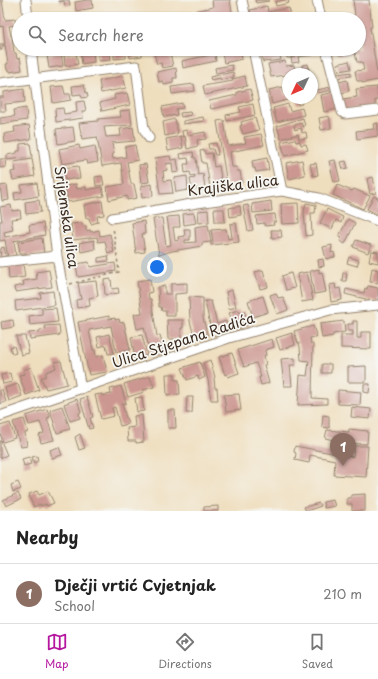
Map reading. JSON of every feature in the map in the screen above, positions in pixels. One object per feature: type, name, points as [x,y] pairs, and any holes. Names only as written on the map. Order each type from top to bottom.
[{"type":"street","points":[[26,0],[27,12]]},
{"type":"street","points":[[242,0],[245,12]]},
{"type":"street","points":[[317,0],[319,12]]},
{"type":"street","name":"Srijemska ulica","points":[[32,56],[57,256],[81,389]]},
{"type":"street","points":[[253,56],[282,191]]},
{"type":"street","points":[[328,56],[342,112],[345,114],[378,110]]},
{"type":"street","points":[[0,83],[136,66],[144,129],[149,138]]},
{"type":"street","name":"Krajiška ulica","points":[[112,218],[197,203],[282,191],[319,198],[378,221]]},
{"type":"street","points":[[0,262],[57,256]]},
{"type":"street","name":"Ulica Stjepana Radića","points":[[0,416],[236,336],[330,310],[378,305]]},
{"type":"path","points":[[62,286],[119,272],[112,218]]},
{"type":"building","points":[[0,0],[2,0],[5,20],[12,19],[12,26],[9,26],[12,36],[12,56],[16,56],[17,59],[20,58],[22,70],[10,72],[10,70],[7,70],[6,64],[8,64],[5,45],[2,46],[2,50],[0,50],[0,44],[5,44],[3,26],[0,27]]},
{"type":"building","points":[[59,0],[69,0],[70,5],[65,6],[64,1],[59,2]]},
{"type":"building","points":[[92,0],[93,8],[76,11],[75,2]]},
{"type":"building","points":[[212,0],[230,0],[232,12],[195,12],[213,7]]},
{"type":"building","points":[[255,0],[268,0],[269,1],[256,3]]},
{"type":"building","points":[[288,0],[289,3],[276,6],[275,2]]},
{"type":"building","points":[[353,0],[369,0],[372,27],[370,27],[378,80],[362,83],[362,81],[357,81],[355,71],[364,70],[362,62],[357,62],[356,56],[366,56],[366,12],[355,12]]},
{"type":"building","points":[[267,6],[268,12],[251,12],[250,10]]},
{"type":"building","points":[[289,8],[290,12],[268,12]]},
{"type":"building","points":[[47,56],[61,56],[63,66],[49,68]]},
{"type":"building","points":[[64,56],[77,56],[78,64],[65,66]]},
{"type":"building","points":[[81,56],[94,56],[94,62],[82,64]]},
{"type":"building","points":[[98,56],[110,56],[111,60],[99,61]]},
{"type":"building","points":[[114,56],[126,56],[126,58],[114,59]]},
{"type":"building","points":[[130,56],[142,56],[130,58]]},
{"type":"building","points":[[155,56],[171,56],[173,66],[162,68],[161,63],[157,64]]},
{"type":"building","points":[[206,56],[215,56],[216,61],[183,68],[182,61]]},
{"type":"building","points":[[223,56],[241,56],[242,59],[224,63]]},
{"type":"building","points":[[262,56],[280,56],[281,60],[263,62]]},
{"type":"building","points":[[305,56],[298,57],[299,62],[292,63],[291,58],[295,57]]},
{"type":"building","points":[[285,61],[286,66],[294,65],[294,68],[282,68],[282,76],[271,77],[268,64]]},
{"type":"building","points":[[349,61],[351,69],[339,71],[337,64]]},
{"type":"building","points":[[308,64],[309,68],[302,68],[302,65]]},
{"type":"building","points":[[232,65],[233,70],[216,73],[215,68]]},
{"type":"building","points":[[176,68],[177,78],[173,78],[173,83],[164,85],[163,81],[159,82],[157,72]]},
{"type":"building","points":[[233,72],[234,77],[221,80],[220,78],[211,80],[210,77]]},
{"type":"building","points":[[351,72],[351,76],[337,78],[337,74]]},
{"type":"building","points":[[123,76],[126,88],[101,93],[99,81]]},
{"type":"building","points":[[245,76],[247,86],[205,95],[203,86],[233,81],[232,79]]},
{"type":"building","points":[[347,80],[349,91],[341,93],[339,82]]},
{"type":"building","points":[[194,84],[195,91],[172,94],[171,87]]},
{"type":"building","points":[[84,85],[88,97],[82,98],[81,94],[73,95],[72,86]]},
{"type":"building","points":[[63,86],[65,94],[70,94],[71,100],[53,103],[51,87]]},
{"type":"building","points":[[282,87],[282,101],[272,104],[269,90]]},
{"type":"building","points":[[331,87],[332,90],[318,93],[318,90]]},
{"type":"building","points":[[377,87],[378,100],[375,100],[375,106],[344,110],[343,99],[357,97],[356,89]]},
{"type":"building","points":[[24,89],[25,102],[5,104],[6,111],[0,111],[0,97],[4,97],[4,92]]},
{"type":"building","points":[[250,89],[253,100],[211,109],[209,101],[237,95],[237,92]]},
{"type":"building","points":[[334,92],[337,109],[324,112],[321,95]]},
{"type":"building","points":[[127,93],[130,105],[102,111],[100,103],[115,99],[114,95]]},
{"type":"building","points":[[84,101],[86,111],[82,111],[83,118],[56,122],[55,109],[63,108],[64,114],[77,112],[76,102]]},
{"type":"building","points":[[182,103],[183,108],[176,109],[177,115],[164,117],[162,107]]},
{"type":"building","points":[[253,104],[255,115],[227,121],[226,115],[241,112],[239,107]]},
{"type":"building","points":[[288,104],[290,111],[302,108],[304,115],[277,122],[273,108]]},
{"type":"building","points":[[26,108],[27,120],[0,124],[0,118],[15,116],[14,110]]},
{"type":"building","points":[[130,110],[132,125],[104,127],[106,137],[121,136],[120,129],[133,127],[135,141],[112,143],[114,154],[112,154],[113,159],[126,157],[125,147],[135,145],[138,160],[127,162],[131,184],[134,184],[137,198],[127,200],[127,196],[109,200],[107,187],[124,184],[121,163],[102,166],[97,137],[82,139],[79,123],[98,121],[98,119],[121,117],[120,111]]},
{"type":"building","points":[[190,112],[191,115],[181,117],[180,113]]},
{"type":"building","points":[[329,116],[331,128],[321,130],[319,118]]},
{"type":"building","points":[[203,117],[204,121],[183,124],[183,121]]},
{"type":"building","points":[[255,118],[259,130],[243,134],[240,126],[242,125],[241,122]]},
{"type":"building","points":[[303,118],[305,126],[303,127],[301,123],[294,125],[295,130],[301,128],[302,133],[306,132],[307,138],[299,139],[298,134],[281,139],[277,126]]},
{"type":"building","points":[[175,119],[178,133],[165,136],[163,122]]},
{"type":"building","points":[[224,120],[228,146],[246,143],[244,137],[261,134],[264,145],[230,152],[232,167],[236,167],[237,171],[240,171],[242,183],[227,185],[217,121]]},
{"type":"building","points":[[378,123],[378,136],[357,139],[356,131],[374,129],[373,124]]},
{"type":"building","points":[[29,125],[31,139],[5,143],[4,134],[15,132],[14,127]]},
{"type":"building","points":[[73,127],[75,141],[58,144],[56,129]]},
{"type":"building","points":[[187,130],[188,135],[205,132],[206,139],[197,140],[198,146],[187,149],[185,136],[183,137],[182,131]]},
{"type":"building","points":[[181,136],[183,148],[168,151],[166,139]]},
{"type":"building","points":[[295,139],[296,142],[300,141],[301,145],[306,144],[308,150],[285,156],[281,142]]},
{"type":"building","points":[[30,143],[32,157],[7,160],[7,155],[20,151],[20,144]]},
{"type":"building","points":[[216,143],[218,155],[215,155],[213,149],[209,149],[208,144]]},
{"type":"building","points":[[79,145],[80,149],[95,146],[98,162],[87,164],[86,160],[62,164],[59,149]]},
{"type":"building","points":[[204,150],[205,154],[212,153],[214,167],[219,166],[222,185],[210,187],[206,163],[202,163],[200,151]]},
{"type":"building","points":[[193,152],[194,158],[196,158],[198,175],[203,174],[205,188],[192,189],[190,179],[195,178],[195,175],[191,176],[190,172],[185,173],[184,164],[189,164],[188,158],[181,159],[180,154]]},
{"type":"building","points":[[170,156],[171,160],[177,159],[179,172],[173,173],[172,163],[166,164],[167,170],[163,171],[164,181],[171,180],[173,193],[160,194],[155,158]]},
{"type":"building","points":[[267,158],[269,170],[256,172],[255,168],[253,168],[252,161]]},
{"type":"building","points":[[0,159],[5,159],[6,167],[0,168]]},
{"type":"building","points":[[32,159],[35,176],[13,180],[11,172],[16,171],[14,162]]},
{"type":"building","points":[[302,160],[305,175],[289,179],[286,163]]},
{"type":"building","points":[[335,160],[340,181],[334,182],[329,161]]},
{"type":"building","points":[[346,161],[348,168],[343,169],[341,162]]},
{"type":"building","points":[[316,163],[318,175],[313,176],[310,164]]},
{"type":"building","points":[[146,164],[149,182],[141,183],[139,165]]},
{"type":"building","points":[[78,166],[80,178],[65,180],[63,168]]},
{"type":"building","points":[[102,176],[104,185],[96,186],[95,177]]},
{"type":"building","points":[[187,176],[188,190],[176,192],[174,178]]},
{"type":"building","points":[[373,177],[376,193],[370,194],[367,179]]},
{"type":"building","points":[[37,183],[39,196],[15,200],[14,193],[22,192],[21,185]]},
{"type":"building","points":[[76,184],[77,189],[86,187],[86,190],[102,187],[104,196],[68,202],[65,186]]},
{"type":"building","points":[[152,184],[153,196],[142,198],[141,186]]},
{"type":"building","points":[[7,185],[9,200],[2,201],[0,186]]},
{"type":"building","points":[[337,185],[352,191],[354,189],[370,196],[363,209],[333,195]]},
{"type":"building","points":[[374,196],[378,198],[378,215],[367,209]]},
{"type":"building","points":[[39,200],[41,212],[26,214],[25,202]]},
{"type":"building","points":[[102,201],[104,215],[97,216],[98,222],[91,224],[89,218],[86,218],[84,205]]},
{"type":"building","points":[[271,201],[272,211],[253,213],[252,204]]},
{"type":"building","points":[[298,203],[299,223],[282,224],[281,204]]},
{"type":"building","points":[[306,203],[316,205],[315,213],[311,213],[312,235],[306,236],[304,212]]},
{"type":"building","points":[[11,205],[12,211],[20,210],[21,218],[11,219],[13,230],[4,232],[5,237],[30,232],[29,225],[43,223],[45,235],[14,241],[16,256],[8,258],[5,240],[0,241],[0,221],[2,221],[0,207]]},
{"type":"building","points":[[248,205],[253,230],[248,231],[243,206]]},
{"type":"building","points":[[240,206],[241,215],[230,217],[229,208]]},
{"type":"building","points":[[214,209],[224,209],[225,222],[215,222]]},
{"type":"building","points":[[327,209],[343,217],[341,223],[336,220],[332,229],[320,223]]},
{"type":"building","points":[[208,210],[209,222],[199,223],[198,211]]},
{"type":"building","points":[[194,213],[196,223],[184,225],[183,214]]},
{"type":"building","points":[[275,214],[276,222],[273,222],[274,225],[265,226],[264,223],[257,224],[256,216]]},
{"type":"building","points":[[179,216],[180,227],[173,227],[175,241],[179,240],[178,237],[185,236],[184,229],[190,229],[190,240],[185,240],[185,243],[196,242],[195,227],[208,225],[211,242],[202,243],[202,246],[172,251],[159,255],[153,219],[162,218],[166,246],[171,245],[167,217]]},
{"type":"building","points":[[348,219],[355,223],[345,244],[340,241],[342,237],[339,236]]},
{"type":"building","points":[[144,221],[145,234],[142,234],[145,252],[136,253],[132,223]]},
{"type":"building","points":[[82,223],[83,226],[86,226],[86,231],[90,230],[91,232],[99,230],[100,236],[110,234],[114,252],[108,254],[105,241],[98,242],[97,237],[73,240],[71,224]]},
{"type":"building","points":[[236,223],[239,242],[211,245],[211,242],[213,242],[211,230],[226,229],[228,239],[232,238],[230,224]]},
{"type":"building","points":[[271,230],[281,230],[282,237],[272,238]]},
{"type":"building","points":[[42,238],[44,254],[27,256],[26,253],[20,253],[18,242]]},
{"type":"building","points":[[94,240],[95,249],[81,252],[79,243]]},
{"type":"building","points":[[356,240],[371,245],[368,253],[353,247]]},
{"type":"building","points":[[332,245],[331,253],[334,252],[335,257],[326,259],[323,247]]},
{"type":"building","points":[[4,247],[6,256],[0,257],[1,248]]},
{"type":"building","points":[[371,251],[378,252],[378,263],[369,261]]},
{"type":"building","points":[[108,256],[109,261],[98,262],[98,258]]},
{"type":"building","points":[[349,257],[359,260],[357,266],[347,263]]},
{"type":"building","points":[[323,259],[324,266],[319,267],[318,260]]},
{"type":"building","points":[[89,262],[90,267],[115,263],[116,271],[78,277],[76,264]]},
{"type":"building","points":[[23,264],[25,277],[9,279],[8,266]]},
{"type":"building","points":[[372,268],[378,270],[378,283],[370,282]]},
{"type":"building","points":[[319,269],[319,273],[322,272],[326,292],[314,294],[310,271]]},
{"type":"building","points":[[49,270],[52,287],[15,292],[14,287],[24,285],[23,281],[37,279],[36,272]]},
{"type":"building","points":[[263,270],[268,287],[260,289],[255,272]]},
{"type":"building","points":[[307,272],[313,300],[302,302],[297,274]]},
{"type":"building","points":[[291,273],[295,288],[286,290],[282,276]]},
{"type":"building","points":[[343,273],[347,273],[346,281],[342,281]]},
{"type":"building","points":[[111,279],[112,289],[118,288],[119,293],[105,295],[104,280]]},
{"type":"building","points":[[150,279],[152,292],[148,293],[149,299],[151,299],[157,336],[160,335],[164,353],[151,357],[144,327],[137,329],[134,314],[142,313],[137,281]]},
{"type":"building","points":[[96,281],[98,296],[89,298],[90,306],[77,308],[76,300],[81,299],[78,283]]},
{"type":"building","points":[[187,283],[187,293],[175,294],[175,316],[166,316],[166,311],[162,311],[161,307],[159,307],[158,287],[165,286],[165,294],[171,294],[171,284]]},
{"type":"building","points":[[335,284],[336,289],[340,288],[342,300],[331,302],[329,285]]},
{"type":"building","points":[[368,286],[378,288],[378,302],[345,294],[346,289],[364,293],[365,288],[367,289]]},
{"type":"building","points":[[232,290],[236,307],[229,309],[226,292]]},
{"type":"building","points":[[53,291],[55,305],[16,311],[15,301],[41,298],[40,293]]},
{"type":"building","points":[[276,293],[278,298],[283,297],[288,310],[277,314],[270,295]]},
{"type":"building","points":[[263,296],[268,312],[253,317],[248,301]]},
{"type":"building","points":[[189,297],[203,298],[203,318],[208,337],[195,340],[190,321]]},
{"type":"building","points":[[205,301],[211,301],[217,324],[226,321],[229,331],[213,336]]},
{"type":"building","points":[[56,308],[58,322],[30,325],[29,316],[42,314],[42,309]]},
{"type":"building","points":[[238,310],[240,313],[244,311],[250,324],[236,330],[229,313]]},
{"type":"building","points":[[109,316],[109,319],[115,318],[115,320],[119,319],[120,323],[124,322],[130,350],[116,352],[111,326],[89,330],[96,357],[103,355],[107,372],[89,375],[78,322]]},
{"type":"building","points":[[13,320],[14,327],[2,329],[1,322]]},
{"type":"building","points":[[167,320],[183,320],[181,339],[168,339]]},
{"type":"building","points":[[344,321],[345,332],[322,338],[320,324]]},
{"type":"building","points":[[353,321],[357,321],[357,338],[361,338],[361,332],[371,332],[371,349],[341,348],[341,335],[353,335],[353,331],[348,331],[348,324],[353,324]]},
{"type":"building","points":[[59,325],[60,335],[30,339],[29,333],[40,332],[40,330],[46,329],[45,326]]},
{"type":"building","points":[[313,326],[317,337],[310,338],[311,344],[313,344],[312,398],[327,399],[327,404],[298,405],[300,375],[307,376],[309,361],[301,360],[300,347],[294,331]]},
{"type":"building","points":[[292,333],[295,345],[280,350],[276,338]]},
{"type":"building","points":[[109,334],[114,353],[108,354],[106,345],[99,347],[97,337]]},
{"type":"building","points":[[142,335],[147,355],[135,358],[131,337]]},
{"type":"building","points":[[16,336],[25,336],[29,353],[21,355]]},
{"type":"building","points":[[272,339],[274,347],[265,350],[266,355],[264,356],[266,364],[264,365],[269,383],[261,385],[259,377],[261,377],[256,363],[244,367],[238,350]]},
{"type":"building","points":[[14,346],[16,353],[12,354],[10,347]]},
{"type":"building","points":[[232,353],[239,373],[228,377],[227,374],[225,375],[219,357]]},
{"type":"building","points":[[295,358],[295,365],[290,365],[292,386],[284,386],[281,359]]},
{"type":"building","points":[[210,360],[215,377],[215,388],[217,388],[218,400],[211,400],[208,380],[203,363]]},
{"type":"building","points":[[61,361],[67,384],[46,389],[41,378],[46,376],[46,372],[56,368],[54,362]]},
{"type":"building","points":[[200,362],[205,377],[199,380],[198,376],[187,380],[182,368]]},
{"type":"building","points":[[322,364],[331,364],[331,373],[322,373]]},
{"type":"building","points":[[366,366],[366,382],[348,382],[348,367]]},
{"type":"building","points":[[31,367],[39,390],[26,395],[19,375],[25,374],[23,370]]},
{"type":"building","points":[[10,373],[12,382],[3,384],[1,375]]},
{"type":"building","points":[[166,374],[175,374],[175,380],[179,380],[180,394],[167,395]]},
{"type":"building","points":[[150,376],[154,387],[128,397],[124,384]]},
{"type":"building","points":[[18,384],[22,396],[9,401],[5,388]]},
{"type":"building","points":[[364,384],[370,384],[369,393],[364,392]]},
{"type":"building","points":[[121,386],[126,403],[122,404],[128,424],[120,426],[115,407],[112,408],[114,416],[101,419],[95,395],[102,394],[102,396],[111,394],[110,389]]},
{"type":"building","points":[[2,389],[6,402],[0,404],[0,390]]},
{"type":"building","points":[[338,390],[361,392],[360,405],[338,404]]},
{"type":"building","points":[[239,394],[241,410],[226,412],[224,395]]},
{"type":"building","points":[[87,397],[93,417],[90,418],[93,428],[89,429],[80,399]]},
{"type":"building","points":[[142,397],[144,411],[137,412],[135,398]]},
{"type":"building","points":[[187,397],[193,397],[192,413],[186,413]]},
{"type":"building","points":[[77,399],[81,412],[79,413],[80,418],[70,421],[64,404]]},
{"type":"building","points":[[62,406],[70,429],[57,433],[50,410]]},
{"type":"building","points":[[352,407],[371,409],[370,419],[351,417]]},
{"type":"building","points":[[47,409],[50,417],[47,418],[54,440],[41,443],[39,435],[44,433],[40,422],[29,425],[26,416]]},
{"type":"building","points":[[168,410],[175,410],[176,428],[168,428]]},
{"type":"building","points":[[142,415],[144,442],[136,443],[136,441],[128,441],[127,428],[135,427],[134,416]]},
{"type":"building","points":[[323,415],[329,416],[329,428],[322,427]]},
{"type":"building","points":[[24,419],[28,432],[25,433],[27,446],[21,447],[13,422]]},
{"type":"building","points":[[10,423],[15,438],[3,442],[0,433],[0,426]]},
{"type":"building","points":[[349,429],[368,431],[367,444],[334,443],[334,440],[325,438],[327,430],[349,432]]},
{"type":"building","points":[[80,434],[85,448],[79,450],[75,437]]},
{"type":"building","points":[[0,441],[7,455],[0,458]]},
{"type":"building","points":[[295,446],[353,457],[354,446],[368,446],[366,477],[334,475],[335,460],[310,455],[309,463],[295,460]]},
{"type":"building","points":[[59,447],[62,455],[52,458],[50,450]]},
{"type":"building","points":[[37,456],[38,461],[34,463],[32,457]]},
{"type":"building","points":[[29,457],[31,464],[24,466],[22,459]]},
{"type":"building","points":[[18,482],[21,489],[13,492],[11,485]]},
{"type":"building","points":[[37,491],[39,495],[48,491],[54,503],[47,506],[46,504],[41,506],[40,504],[34,507],[29,494]]},
{"type":"building","points":[[18,493],[21,499],[6,506],[3,500]]},
{"type":"building","points":[[365,494],[365,511],[352,511],[352,504],[347,504],[347,498],[351,498],[351,495]]},
{"type":"building","points":[[333,500],[335,506],[324,508],[323,502]]},
{"type":"building","points":[[319,503],[321,506],[306,511],[304,507]]},
{"type":"building","points":[[218,506],[218,511],[204,511],[204,507]]},
{"type":"place","name":"Dječji vrtić Cvjetnjak","points":[[343,466]]}]
